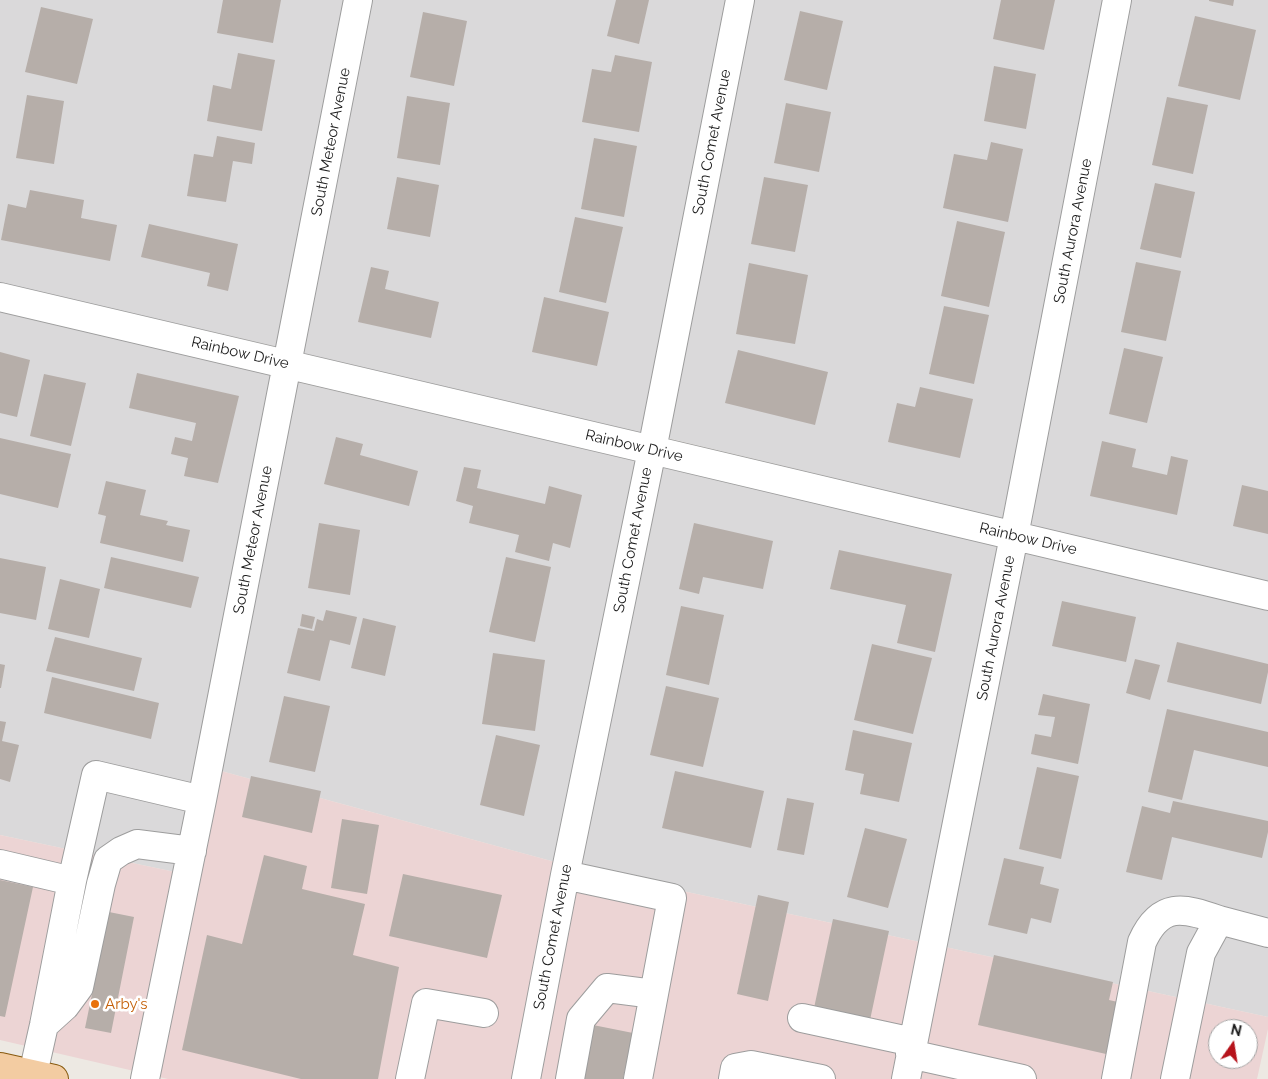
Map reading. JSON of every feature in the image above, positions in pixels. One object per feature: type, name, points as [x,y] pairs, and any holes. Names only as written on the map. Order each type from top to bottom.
[{"type":"main road","points":[[0,1067],[44,1076]]},
{"type":"street","name":"South Meteor Avenue","points":[[145,1079],[192,851],[358,0]]},
{"type":"street","name":"South Comet Avenue","points":[[526,1079],[740,0]]},
{"type":"street","name":"South Aurora Avenue","points":[[910,1058],[1014,536],[1117,0]]},
{"type":"street","name":"Rainbow Drive","points":[[0,297],[1268,596]]},
{"type":"street","points":[[44,1076],[44,1025],[73,875],[96,775],[202,800]]},
{"type":"street","points":[[44,1025],[65,1006],[79,987],[108,860],[121,851],[137,844],[192,851]]},
{"type":"street","points":[[0,864],[73,875],[104,876]]},
{"type":"street","points":[[565,875],[672,898],[638,1079]]},
{"type":"street","points":[[1116,1079],[1142,942],[1148,930],[1156,921],[1166,914],[1178,910],[1197,912],[1218,920],[1268,933]]},
{"type":"street","points":[[1175,1079],[1201,953],[1218,920]]},
{"type":"street","points":[[570,1079],[581,1019],[607,988],[654,994]]},
{"type":"street","points":[[410,1079],[426,1002],[484,1013]]},
{"type":"street","points":[[802,1018],[910,1058],[1022,1079]]},
{"type":"street","points":[[733,1079],[735,1068],[751,1065],[781,1075],[813,1078]]},
{"type":"shaded area","points":[[0,0],[345,0],[278,347],[0,283]]},
{"type":"shaded area","points":[[371,0],[727,0],[642,433],[302,353]]},
{"type":"shaded area","points":[[753,0],[1104,0],[1005,519],[667,438]]},
{"type":"shaded area","points":[[1130,0],[1268,0],[1268,581],[1030,525]]},
{"type":"shaded area","points":[[0,312],[272,375],[175,872],[0,835]]},
{"type":"shaded area","points":[[297,382],[636,461],[555,862],[221,771]]},
{"type":"shaded area","points":[[661,466],[999,547],[920,942],[580,869]]},
{"type":"shaded area","points":[[1024,553],[1268,611],[1268,1017],[945,947]]},
{"type":"shaded area","points":[[221,771],[555,862],[513,1079],[168,1079],[159,1077]]},
{"type":"shaded area","points":[[0,835],[175,872],[134,1071],[0,1040]]},
{"type":"shaded area","points":[[580,869],[920,942],[892,1079],[539,1079]]},
{"type":"shaded area","points":[[945,947],[1268,1017],[1268,1029],[1257,1079],[918,1079]]},
{"type":"building","points":[[223,0],[281,0],[273,43],[217,33]]},
{"type":"building","points":[[616,0],[649,0],[639,44],[607,36]]},
{"type":"building","points":[[1001,0],[1055,0],[1044,50],[993,39]]},
{"type":"building","points":[[1209,0],[1234,0],[1233,6]]},
{"type":"building","points":[[41,7],[93,19],[77,84],[25,72]]},
{"type":"building","points":[[800,11],[843,21],[827,90],[784,80]]},
{"type":"building","points":[[423,12],[467,21],[454,86],[410,77]]},
{"type":"building","points":[[1195,16],[1256,30],[1240,100],[1178,86]]},
{"type":"building","points":[[238,53],[275,60],[262,131],[207,121],[213,85],[231,89]]},
{"type":"building","points":[[615,55],[652,62],[639,132],[582,122],[592,69],[611,72]]},
{"type":"building","points":[[994,66],[1036,74],[1026,129],[984,121]]},
{"type":"building","points":[[27,95],[64,101],[54,164],[16,158]]},
{"type":"building","points":[[407,96],[450,103],[440,165],[397,158]]},
{"type":"building","points":[[1167,97],[1208,105],[1193,174],[1152,165]]},
{"type":"building","points":[[786,103],[831,112],[819,172],[774,163]]},
{"type":"building","points":[[217,136],[255,143],[252,164],[233,161],[226,202],[187,196],[194,154],[213,157]]},
{"type":"building","points":[[594,138],[637,146],[624,217],[581,209]]},
{"type":"building","points":[[991,142],[1023,149],[1008,222],[943,208],[954,154],[987,160]]},
{"type":"building","points":[[397,177],[439,185],[430,237],[387,229]]},
{"type":"building","points":[[764,177],[808,185],[795,252],[751,244]]},
{"type":"building","points":[[1155,183],[1195,192],[1181,258],[1140,249]]},
{"type":"building","points":[[30,190],[84,200],[81,218],[117,225],[110,261],[1,240],[8,204],[26,208]]},
{"type":"building","points":[[575,217],[623,227],[606,303],[559,292]]},
{"type":"building","points":[[957,221],[1005,232],[989,307],[941,296]]},
{"type":"building","points":[[149,224],[238,244],[228,291],[207,286],[210,273],[141,257]]},
{"type":"building","points":[[1136,262],[1181,271],[1166,341],[1121,332]]},
{"type":"building","points":[[749,263],[808,275],[795,344],[736,334]]},
{"type":"building","points":[[371,267],[389,271],[385,289],[439,302],[431,338],[358,322]]},
{"type":"building","points":[[544,297],[609,312],[597,366],[532,352]]},
{"type":"building","points":[[944,306],[989,315],[974,384],[929,374]]},
{"type":"building","points":[[1124,348],[1163,357],[1147,423],[1109,414]]},
{"type":"building","points":[[738,350],[828,372],[815,425],[725,403]]},
{"type":"building","points":[[0,352],[30,360],[17,417],[0,413]]},
{"type":"building","points":[[137,373],[239,396],[218,483],[184,476],[188,458],[171,454],[175,437],[192,441],[196,423],[129,408]]},
{"type":"building","points":[[44,374],[86,383],[71,446],[30,436]]},
{"type":"building","points":[[920,387],[973,399],[960,458],[888,442],[897,403],[915,407]]},
{"type":"building","points":[[336,437],[363,444],[360,455],[418,471],[409,506],[324,484]]},
{"type":"building","points":[[0,438],[71,454],[58,508],[0,494]]},
{"type":"building","points":[[1102,441],[1136,449],[1132,467],[1167,475],[1171,456],[1188,460],[1177,515],[1090,496]]},
{"type":"building","points":[[464,467],[481,470],[477,488],[545,504],[549,486],[582,495],[570,548],[553,543],[549,561],[515,552],[519,535],[469,523],[473,506],[456,501]]},
{"type":"building","points":[[106,481],[146,490],[140,515],[168,521],[166,525],[190,530],[183,562],[100,543],[106,516],[98,514]]},
{"type":"building","points":[[1242,485],[1268,491],[1268,534],[1233,526]]},
{"type":"building","points":[[319,523],[360,530],[350,595],[308,588]]},
{"type":"building","points":[[694,523],[773,541],[763,589],[703,577],[699,594],[679,589]]},
{"type":"building","points":[[839,550],[952,574],[935,652],[897,643],[906,605],[830,589]]},
{"type":"building","points":[[111,557],[199,577],[191,608],[104,588]]},
{"type":"building","points":[[506,557],[551,567],[535,642],[489,632]]},
{"type":"building","points":[[0,558],[46,567],[36,620],[0,613]]},
{"type":"building","points":[[60,579],[100,589],[89,638],[48,629]]},
{"type":"building","points":[[1062,601],[1136,617],[1126,662],[1052,646]]},
{"type":"building","points":[[681,606],[724,615],[709,685],[666,675]]},
{"type":"building","points":[[326,610],[357,617],[350,645],[330,640],[320,681],[287,673],[298,628],[314,631],[317,619],[323,621]]},
{"type":"building","points":[[302,614],[315,617],[312,629],[300,626]]},
{"type":"building","points":[[363,618],[396,626],[385,676],[351,668]]},
{"type":"building","points":[[55,637],[142,658],[134,691],[46,671]]},
{"type":"building","points":[[1177,642],[1268,664],[1261,704],[1167,682]]},
{"type":"building","points":[[872,644],[932,658],[913,734],[854,720]]},
{"type":"building","points":[[493,653],[545,660],[535,731],[482,724]]},
{"type":"building","points":[[1135,659],[1160,665],[1150,700],[1126,693]]},
{"type":"building","points":[[0,664],[5,665],[1,688],[0,688]]},
{"type":"building","points":[[52,677],[159,703],[151,739],[44,713]]},
{"type":"building","points":[[666,686],[719,698],[703,767],[650,755]]},
{"type":"building","points":[[1043,694],[1090,704],[1078,764],[1031,754],[1035,734],[1051,737],[1055,717],[1038,715]]},
{"type":"building","points":[[284,696],[330,706],[315,772],[269,762]]},
{"type":"building","points":[[1167,709],[1268,732],[1268,767],[1194,750],[1182,800],[1148,792]]},
{"type":"building","points":[[0,721],[6,722],[2,741],[19,745],[10,782],[0,779]]},
{"type":"building","points":[[853,730],[912,743],[899,802],[860,794],[864,774],[845,770]]},
{"type":"building","points":[[496,735],[540,745],[524,816],[480,805]]},
{"type":"building","points":[[1037,767],[1079,776],[1061,859],[1019,849]]},
{"type":"building","points":[[675,771],[764,791],[751,848],[662,828]]},
{"type":"building","points":[[251,776],[321,791],[312,833],[242,817]]},
{"type":"building","points":[[787,798],[814,803],[804,855],[777,850]]},
{"type":"building","points":[[1173,801],[1268,821],[1268,832],[1262,858],[1172,837],[1162,880],[1126,872],[1142,806],[1170,813]]},
{"type":"building","points":[[342,819],[379,825],[367,894],[331,888]]},
{"type":"building","points":[[865,828],[907,839],[888,908],[847,897]]},
{"type":"building","points":[[264,855],[307,866],[302,889],[365,904],[353,955],[399,967],[378,1079],[301,1079],[182,1050],[207,935],[242,944]]},
{"type":"building","points":[[1004,858],[1044,867],[1040,884],[1059,889],[1051,923],[1031,918],[1027,934],[988,925]]},
{"type":"building","points":[[403,874],[502,895],[487,958],[389,936]]},
{"type":"building","points":[[0,880],[33,887],[5,1017],[0,1016]]},
{"type":"building","points":[[758,895],[789,902],[768,1001],[737,994]]},
{"type":"building","points":[[109,912],[134,917],[111,1033],[85,1028]]},
{"type":"building","points":[[833,919],[889,931],[870,1020],[814,1008]]},
{"type":"building","points":[[994,955],[1113,982],[1109,1000],[1118,1002],[1106,1054],[978,1025]]},
{"type":"building","points":[[588,1024],[633,1033],[623,1079],[576,1079]]},
{"type":"place","name":"Arby's","points":[[95,1004]]}]
